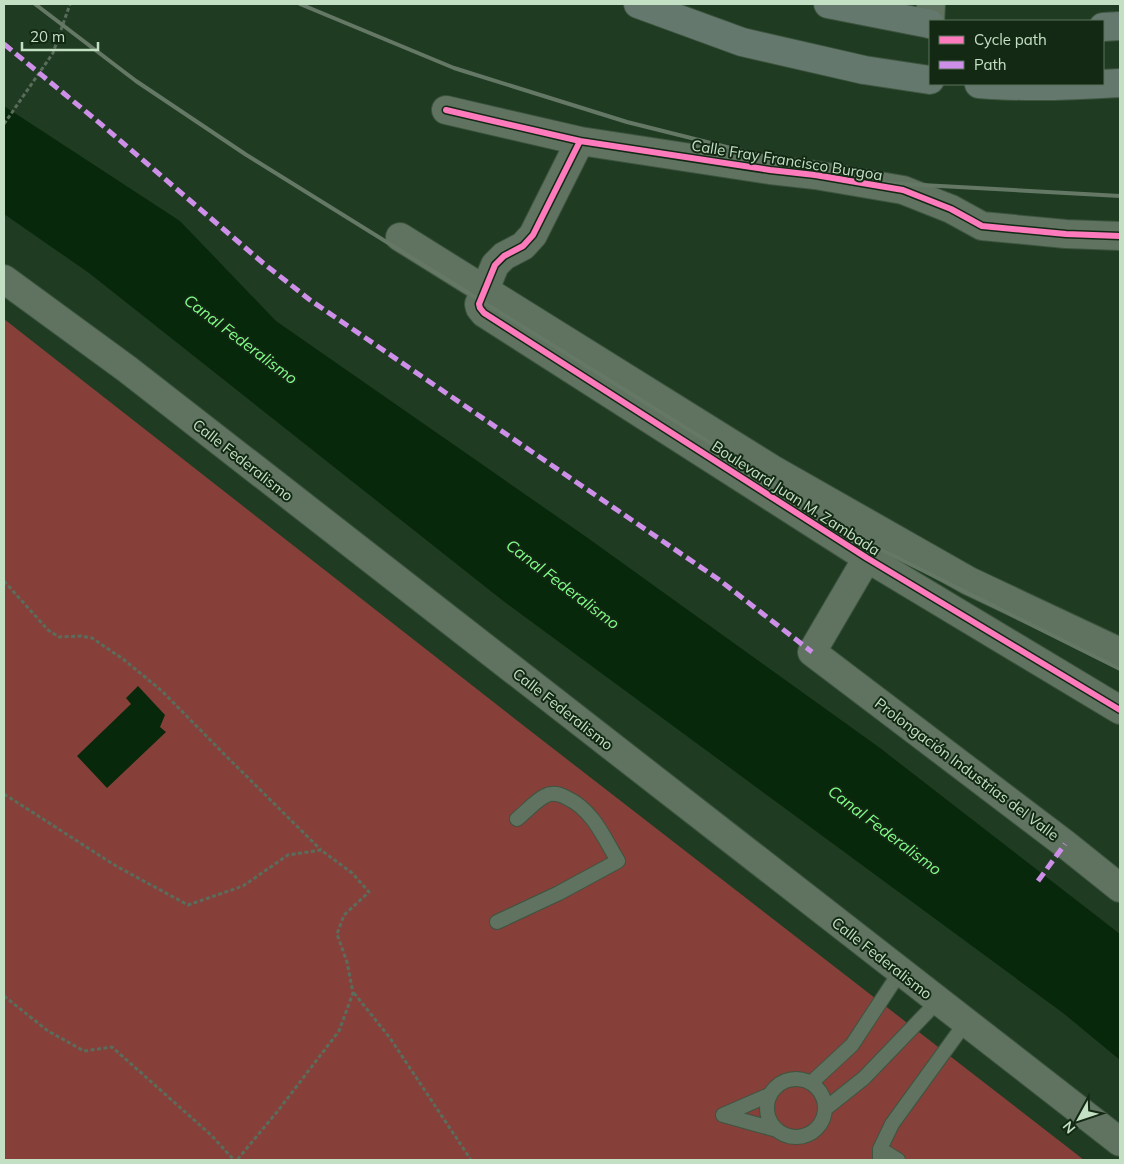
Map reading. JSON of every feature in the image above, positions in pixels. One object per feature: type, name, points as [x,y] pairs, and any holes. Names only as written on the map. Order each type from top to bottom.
[{"type":"main road","points":[[638,4],[742,42],[864,70],[929,80]]},
{"type":"main road","points":[[828,4],[929,24]]},
{"type":"main road","points":[[1104,27],[1120,26]]},
{"type":"main road","points":[[1104,84],[1120,83]]},
{"type":"main road","points":[[992,85],[1093,85]]},
{"type":"street","points":[[930,20],[931,4]]},
{"type":"street","name":"Calle Fray Francisco Burgoa","points":[[446,110],[580,141],[903,190],[952,209],[982,226],[1066,234],[1120,236]]},
{"type":"street","points":[[484,290],[495,265],[504,256],[524,246],[533,235],[580,141]]},
{"type":"street","name":"Boulevard Juan M. Zambada","points":[[400,237],[772,469],[969,581],[1120,652]]},
{"type":"street","name":"Calle Federalismo","points":[[4,279],[126,369],[1120,1142]]},
{"type":"street","name":"Boulevard Juan M. Zambada","points":[[484,290],[479,304],[484,313],[867,558],[1120,710]]},
{"type":"street","name":"Prolongación Industrias del Valle","points":[[867,558],[812,652],[1120,888]]},
{"type":"lane","points":[[497,922],[559,893],[618,861],[591,816],[577,803],[564,796],[554,793],[544,796],[518,819]]},
{"type":"lane","points":[[811,1083],[852,1045],[900,972]]},
{"type":"lane","points":[[826,1109],[818,1089],[811,1083],[792,1079],[782,1082],[775,1087],[769,1095],[766,1104],[770,1123],[785,1136],[794,1138],[813,1132],[820,1126],[826,1109],[864,1078],[938,1001]]},
{"type":"lane","points":[[898,1160],[880,1155],[892,1124],[966,1022]]},
{"type":"lane","points":[[769,1095],[723,1115],[777,1130]]},
{"type":"path","points":[[4,124],[53,53],[70,4]]},
{"type":"path","points":[[4,581],[48,630],[58,637],[82,636],[92,638],[123,659],[162,690],[321,850],[352,873],[369,892],[344,915],[337,934],[347,962],[354,993],[390,1038],[471,1160]]},
{"type":"path","points":[[4,794],[116,866],[188,905],[243,886],[288,855],[321,850]]},
{"type":"path","points":[[4,996],[48,1032],[84,1050],[112,1047],[236,1160],[277,1112],[339,1031],[354,993]]},
{"type":"shaded area","points":[[4,319],[515,719],[1084,1160],[4,1160]]},
{"type":"water","name":"Canal Federalismo","points":[[4,106],[180,221],[276,321],[585,536],[880,748],[1120,934],[1120,1060],[1063,1013],[502,600],[89,273],[4,214]]},
{"type":"water","points":[[138,686],[165,715],[160,727],[166,732],[107,788],[77,756],[131,704],[126,698]]},
{"type":"railway","points":[[35,4],[136,81],[245,154],[884,551],[1120,669]]},
{"type":"railway","points":[[300,4],[454,68],[627,122],[867,182],[1120,196]]},
{"type":"marked path","points":[[4,44],[263,263],[310,300],[718,579],[812,652]]},
{"type":"marked path","points":[[1038,881],[1065,844]]},
{"type":"cycle path","points":[[446,110],[580,141],[815,175],[903,190],[951,209],[982,226],[1066,234],[1120,236]]},
{"type":"cycle path","points":[[580,141],[533,235],[523,246],[504,256],[495,265],[479,304],[484,313],[867,558],[1120,710]]}]
